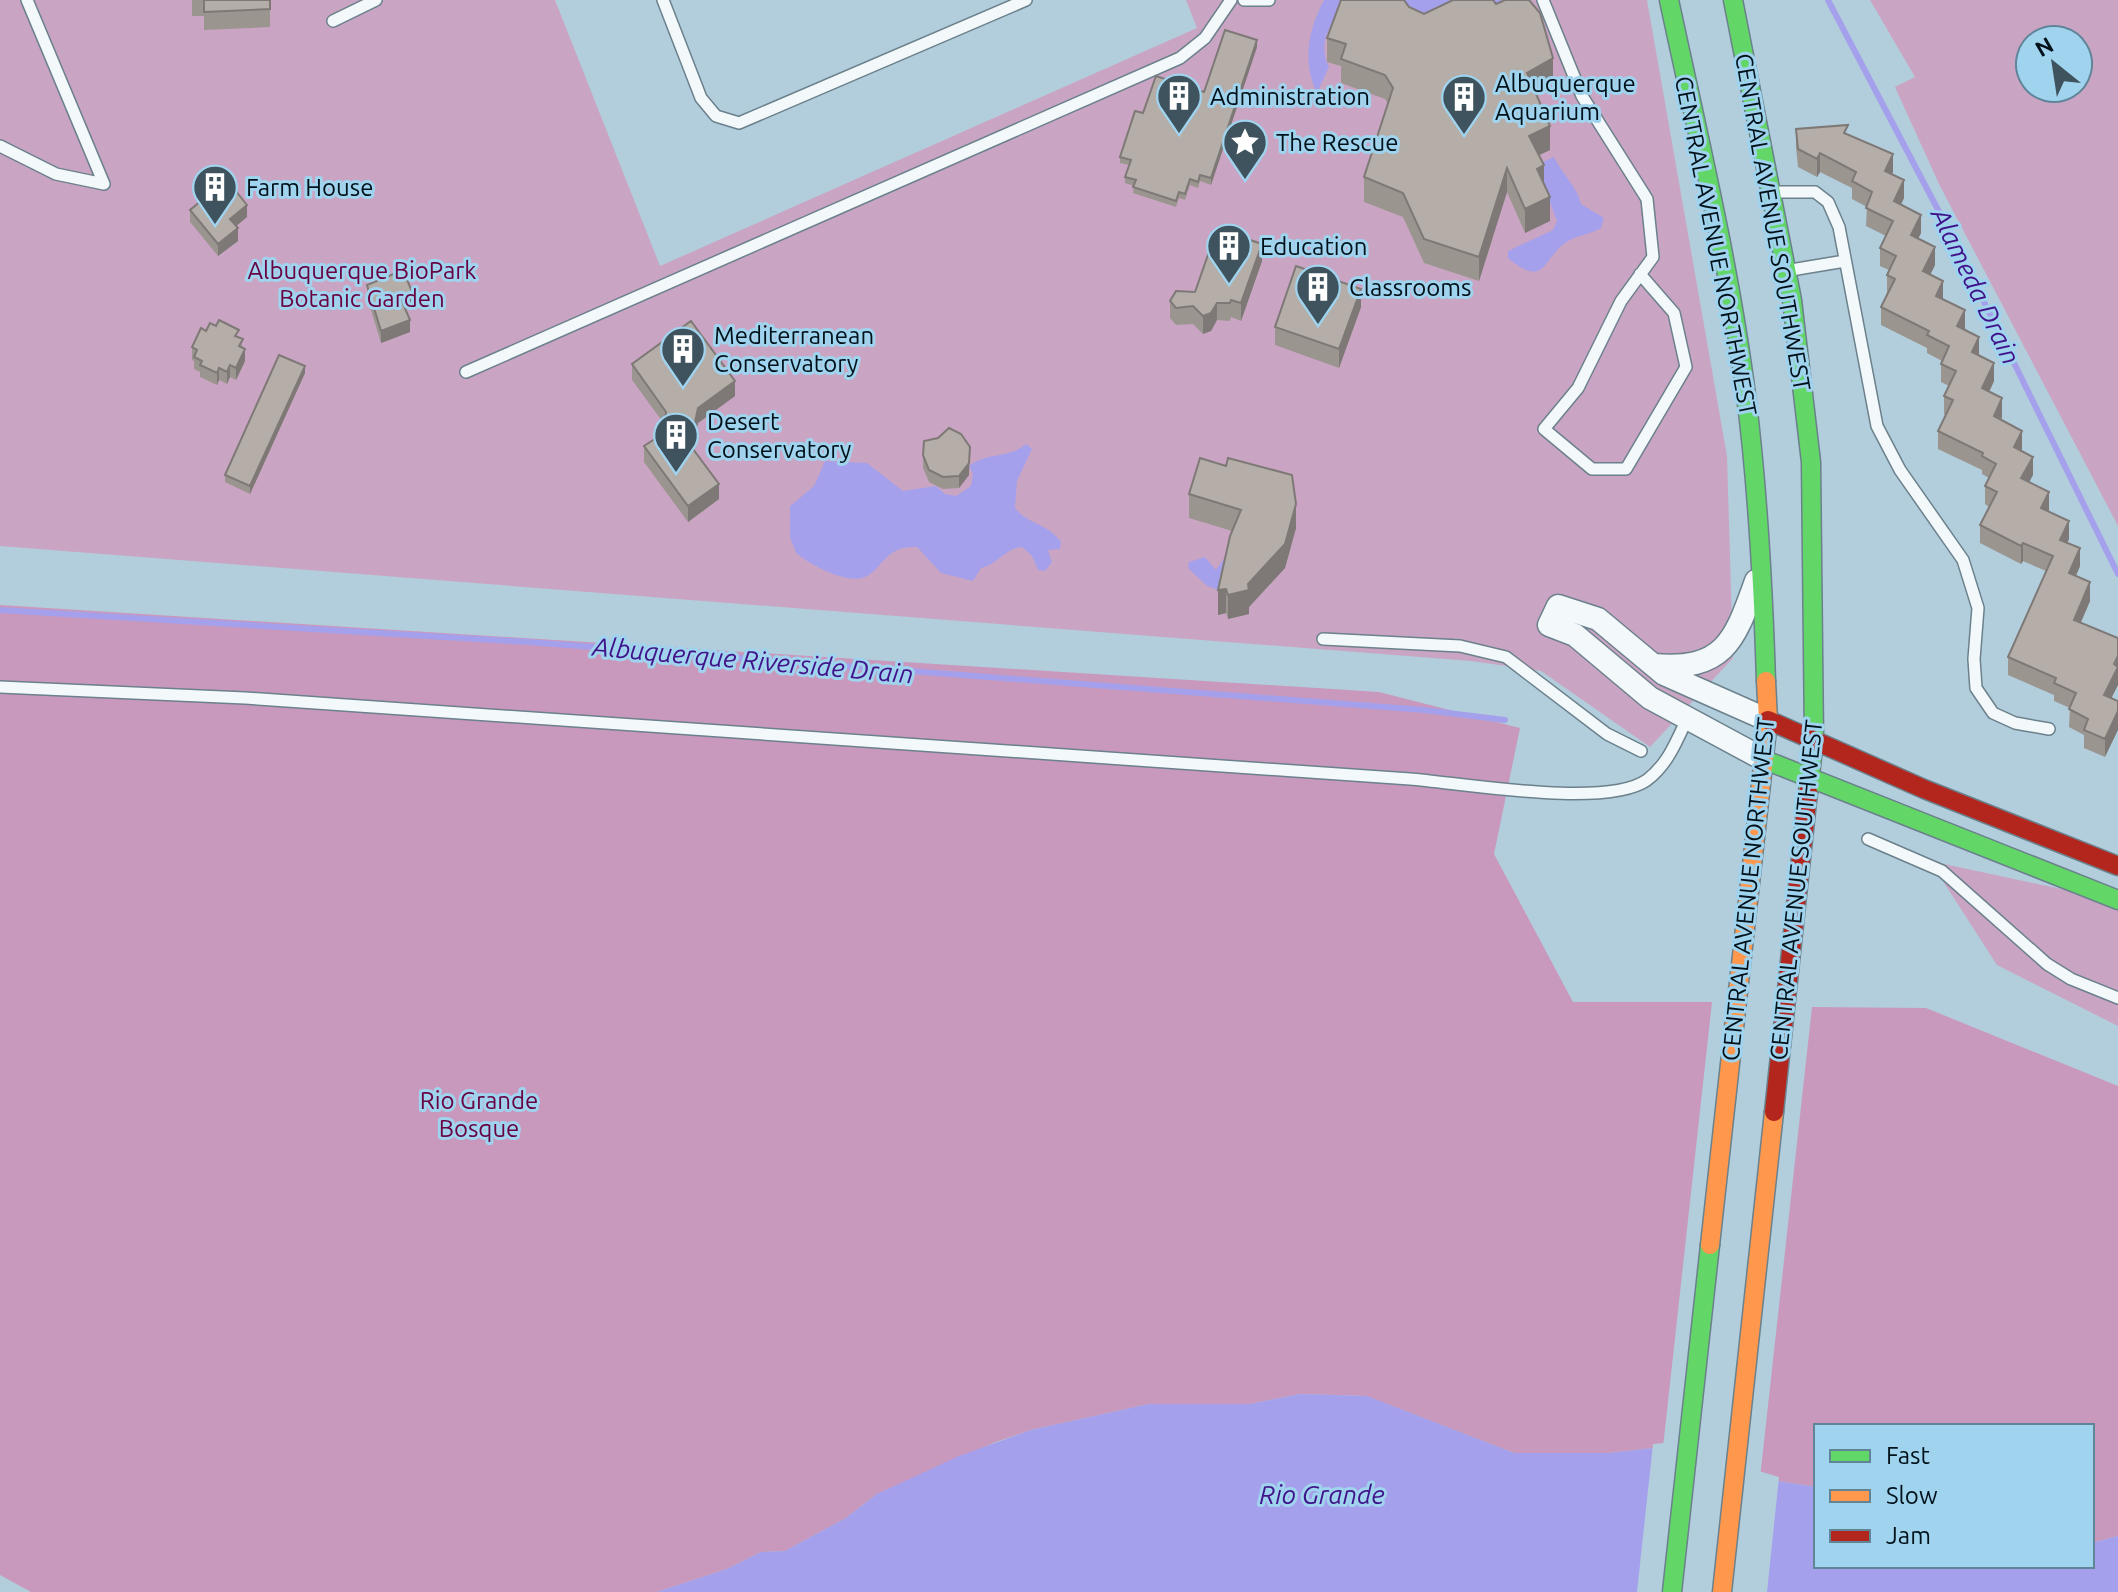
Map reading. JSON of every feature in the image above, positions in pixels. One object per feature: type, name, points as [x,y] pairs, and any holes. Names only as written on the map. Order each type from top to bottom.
[{"type":"main road","name":"CENTRAL AVENUE NORTHWEST","points":[[1669,0],[1712,201],[1746,392],[1761,565],[1768,720],[1672,1592]]},
{"type":"main road","name":"CENTRAL AVENUE SOUTHWEST","points":[[1722,1592],[1814,740],[1811,462],[1786,271],[1733,0]]},
{"type":"main road","points":[[1768,720],[1924,789],[2118,866]]},
{"type":"main road","points":[[1765,760],[2118,900]]},
{"type":"street","points":[[1654,665],[1698,663],[1725,648],[1736,635],[1761,565]]},
{"type":"street","points":[[1765,760],[1650,698],[1575,635],[1549,625],[1558,606],[1598,619],[1664,674],[1768,720]]},
{"type":"lane","points":[[0,146],[56,174],[104,184],[27,0]]},
{"type":"lane","points":[[333,21],[376,0]]},
{"type":"lane","points":[[663,0],[701,98],[716,116],[739,123],[1026,0]]},
{"type":"lane","points":[[466,372],[1180,58],[1205,38],[1231,0]]},
{"type":"lane","points":[[1244,0],[1269,0]]},
{"type":"lane","points":[[1543,0],[1582,96],[1647,199],[1653,257],[1640,274],[1621,301],[1578,388],[1544,429],[1592,469],[1626,469],[1686,367],[1674,313],[1640,274]]},
{"type":"lane","points":[[1771,193],[1815,192],[1828,202],[1839,227],[1877,426],[1900,470],[1963,560],[1978,608],[1974,659],[1976,688],[1993,713],[2015,723],[2049,729]]},
{"type":"lane","points":[[1786,271],[1845,261]]},
{"type":"lane","points":[[1323,639],[1460,646],[1506,657],[1607,734],[1641,751]]},
{"type":"lane","points":[[0,687],[261,699],[1410,779],[1593,795],[1644,782],[1664,765],[1687,719]]},
{"type":"lane","points":[[1868,839],[1942,871],[2047,964],[2071,979],[2118,998]]},
{"type":"green space","name":"Albuquerque BioPark Botanic Garden","points":[[0,0],[555,0],[660,266],[1197,28],[1186,0],[1647,0],[1727,456],[1733,658],[1650,747],[1541,671],[1471,661],[0,546]]},
{"type":"green space","points":[[1870,0],[2118,0],[2118,526],[1939,184],[1895,87],[1915,77]]},
{"type":"green space","name":"Rio Grande Bosque","points":[[0,605],[1379,692],[1520,728],[1494,854],[1573,1002],[1712,1002],[1663,1447],[1609,1453],[1514,1453],[1366,1396],[1300,1394],[1250,1404],[1149,1404],[1031,1430],[996,1442],[877,1494],[846,1518],[785,1551],[761,1552],[727,1569],[657,1592],[31,1592],[0,1575]]},
{"type":"green space","points":[[1930,861],[2118,901],[2118,1026],[1997,965]]},
{"type":"green space","points":[[1812,1007],[1926,1008],[2118,1086],[2118,1536],[2094,1542],[2094,1424],[1814,1424],[1814,1487],[1760,1478]]},
{"type":"water","points":[[1324,0],[1358,0],[1341,12],[1329,29],[1324,47],[1329,67],[1317,93],[1308,58],[1314,23]]},
{"type":"water","points":[[1405,0],[1505,0],[1518,15],[1431,23],[1426,13],[1415,17]]},
{"type":"water","points":[[1554,157],[1581,204],[1604,218],[1601,228],[1570,240],[1538,271],[1530,271],[1508,258],[1508,251],[1553,230],[1557,221],[1536,165]]},
{"type":"water","points":[[1026,444],[1032,449],[1017,481],[1015,508],[1061,542],[1060,549],[1048,550],[1052,562],[1045,571],[1038,570],[1032,556],[1022,547],[981,568],[973,581],[941,573],[917,547],[898,550],[871,573],[857,579],[829,572],[796,553],[790,537],[790,506],[814,486],[825,461],[867,463],[903,491],[936,486],[945,494],[956,496],[971,486],[973,474],[969,466],[1012,452]]},
{"type":"water","points":[[1226,556],[1222,592],[1206,585],[1188,568],[1189,562],[1205,557],[1216,570]]},
{"type":"water","name":"Rio Grande","points":[[1300,1394],[1367,1396],[1514,1453],[1609,1453],[1663,1447],[1760,1478],[1814,1487],[1814,1568],[2094,1568],[2094,1542],[2118,1536],[2118,1592],[657,1592],[727,1569],[761,1552],[785,1551],[846,1518],[877,1494],[959,1456],[1031,1430],[1149,1404],[1250,1404]]},
{"type":"pier","points":[[1664,1443],[1779,1477],[1767,1592],[1637,1592],[1653,1444]]},
{"type":"building","points":[[204,0],[270,0],[270,9],[204,12]]},
{"type":"building","name":"Albuquerque Aquarium","points":[[1341,0],[1404,0],[1409,7],[1424,14],[1453,0],[1493,0],[1496,4],[1505,0],[1529,0],[1540,13],[1553,58],[1527,73],[1550,126],[1529,136],[1544,165],[1537,169],[1550,197],[1525,209],[1507,168],[1479,257],[1424,239],[1403,193],[1364,177],[1393,88],[1385,75],[1341,59],[1346,44],[1327,38]]},
{"type":"building","name":"Administration","points":[[1225,30],[1257,40],[1211,178],[1200,175],[1198,182],[1190,179],[1185,194],[1179,192],[1176,201],[1133,187],[1136,180],[1125,177],[1131,160],[1120,157],[1135,111],[1143,113],[1156,76],[1204,92]]},
{"type":"building","points":[[1848,125],[1844,133],[1893,154],[1885,171],[1904,180],[1894,201],[1921,215],[1911,235],[1935,247],[1923,271],[1943,281],[1936,296],[1965,310],[1957,326],[1979,337],[1972,352],[1994,363],[1982,388],[2002,398],[1994,416],[2022,431],[2014,447],[2033,457],[2021,478],[2049,492],[2041,508],[2069,521],[2060,540],[2080,548],[2069,573],[2090,582],[2074,620],[2118,638],[2118,656],[2114,664],[2118,667],[2104,695],[2118,701],[2118,711],[2105,739],[2084,730],[2088,719],[2069,709],[2076,693],[2054,683],[2056,678],[2008,657],[2053,556],[2023,543],[2021,546],[1980,525],[1997,492],[1985,486],[1996,464],[1982,456],[1983,453],[1938,431],[1953,400],[1944,396],[1956,371],[1941,364],[1949,346],[1927,335],[1929,331],[1881,307],[1895,279],[1887,275],[1896,256],[1880,248],[1893,221],[1866,208],[1872,192],[1852,181],[1856,172],[1820,153],[1817,159],[1798,149],[1796,129]]},
{"type":"building","name":"Farm House","points":[[227,180],[247,205],[230,219],[238,228],[218,244],[190,210]]},
{"type":"building","name":"Education","points":[[1217,229],[1262,244],[1241,303],[1231,300],[1230,303],[1217,303],[1211,313],[1203,316],[1193,306],[1176,308],[1170,301],[1176,291],[1195,292]]},
{"type":"building","name":"Classrooms","points":[[1296,266],[1361,289],[1339,349],[1275,327]]},
{"type":"building","points":[[403,270],[413,294],[401,299],[410,320],[381,331],[367,285]]},
{"type":"building","points":[[219,320],[239,330],[235,336],[243,339],[239,346],[245,349],[236,368],[230,365],[227,372],[219,368],[217,373],[200,365],[202,361],[194,357],[197,350],[192,347],[201,328],[206,331],[210,323],[216,326]]},
{"type":"building","points":[[691,321],[735,381],[698,408],[690,445],[719,484],[688,506],[644,446],[664,433],[666,412],[632,364]]},
{"type":"building","points":[[279,355],[305,366],[250,486],[225,475]]},
{"type":"building","points":[[949,428],[961,434],[970,447],[969,463],[959,476],[943,477],[929,470],[923,455],[924,441],[938,438]]},
{"type":"building","points":[[1200,458],[1226,466],[1228,458],[1292,475],[1296,504],[1285,544],[1248,584],[1249,590],[1228,595],[1226,589],[1218,590],[1230,536],[1241,510],[1189,494]]},
{"type":"waterway","name":"Alameda Drain","points":[[1828,0],[1947,227],[2118,574]]},
{"type":"waterway","name":"Albuquerque Riverside Drain","points":[[0,610],[528,642],[1424,710],[1505,720]]},
{"type":"traffic: fast","points":[[1669,0],[1712,197],[1739,345],[1757,502],[1766,681]]},
{"type":"traffic: fast","points":[[1733,0],[1792,300],[1811,462],[1814,740],[1808,792]]},
{"type":"traffic: fast","points":[[1765,760],[2118,900]]},
{"type":"traffic: fast","points":[[1672,1592],[1710,1245]]},
{"type":"traffic: slow","points":[[1710,1245],[1768,720],[1766,681]]},
{"type":"traffic: slow","points":[[1722,1592],[1774,1112]]},
{"type":"traffic: jam","points":[[1768,720],[1924,789],[2118,866]]},
{"type":"traffic: jam","points":[[1774,1112],[1808,792]]},
{"type":"place","name":"Administration","points":[[1179,135]]},
{"type":"place","name":"Albuquerque Aquarium","points":[[1464,136]]},
{"type":"place","name":"The Rescue","points":[[1245,181]]},
{"type":"place","name":"Farm House","points":[[215,226]]},
{"type":"place","name":"Education","points":[[1229,285]]},
{"type":"place","name":"Classrooms","points":[[1318,326]]},
{"type":"place","name":"Mediterranean Conservatory","points":[[683,388]]},
{"type":"place","name":"Desert Conservatory","points":[[676,474]]}]
